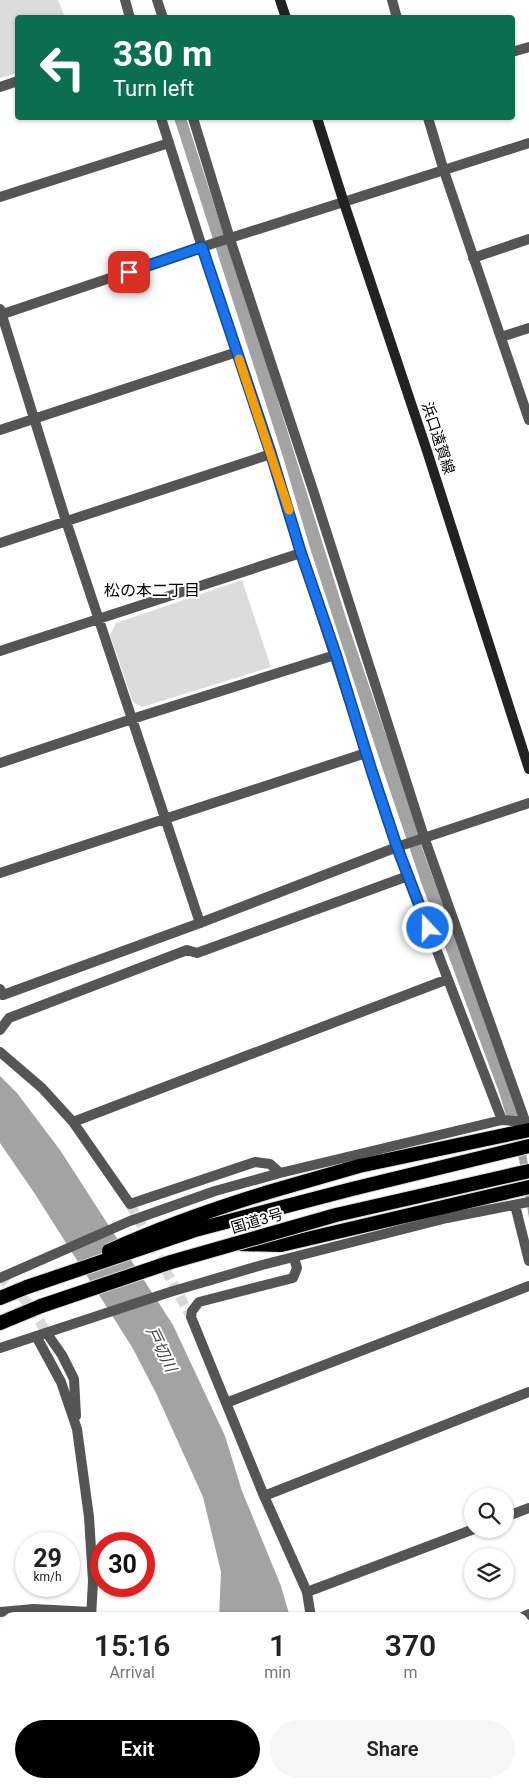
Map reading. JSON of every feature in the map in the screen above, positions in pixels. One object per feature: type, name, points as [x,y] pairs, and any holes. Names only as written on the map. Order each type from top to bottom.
[{"type":"highway","points":[[34,1285],[152,1231],[212,1210],[359,1166],[528,1124]]},
{"type":"highway","name":"国道3号","points":[[0,1298],[195,1230],[529,1146]]},
{"type":"highway","name":"国道3号","points":[[0,1323],[41,1306],[171,1262],[336,1215],[529,1171]]},
{"type":"highway","points":[[235,1244],[281,1245],[529,1187]]},
{"type":"main road","points":[[280,0],[285,15]]},
{"type":"main road","name":"浜口遠賀線","points":[[318,120],[529,769]]},
{"type":"street","points":[[125,0],[129,15]]},
{"type":"street","points":[[157,0],[162,15]]},
{"type":"street","points":[[394,1],[396,15]]},
{"type":"street","points":[[515,51],[529,47]]},
{"type":"street","points":[[0,87],[15,82]]},
{"type":"street","points":[[162,120],[397,847],[502,1120]]},
{"type":"street","points":[[0,1278],[130,1222],[215,1192],[280,1173],[502,1120],[528,1124],[424,838],[319,508],[230,239],[194,120]]},
{"type":"street","points":[[429,120],[473,258],[529,419]]},
{"type":"street","points":[[0,197],[170,143]]},
{"type":"street","points":[[200,923],[66,521],[1,313],[529,143]]},
{"type":"street","points":[[473,258],[529,239]]},
{"type":"street","points":[[501,338],[529,328]]},
{"type":"street","points":[[0,430],[237,352]]},
{"type":"street","points":[[0,544],[271,454]]},
{"type":"street","points":[[0,651],[301,553]]},
{"type":"street","points":[[0,763],[336,655]]},
{"type":"street","points":[[0,873],[366,753]]},
{"type":"street","points":[[1,993],[200,923],[397,847],[529,803]]},
{"type":"street","points":[[0,1030],[9,1018],[187,950],[197,953],[408,876]]},
{"type":"street","points":[[73,1122],[448,979]]},
{"type":"street","points":[[0,1052],[42,1088],[73,1122],[130,1204],[255,1162],[270,1164],[280,1173]]},
{"type":"street","points":[[0,1348],[84,1319],[262,1265],[447,1218],[529,1202]]},
{"type":"street","points":[[515,1205],[529,1261]]},
{"type":"street","points":[[294,1258],[297,1268],[293,1278],[199,1302],[192,1311],[191,1317],[264,1496],[307,1592],[310,1612]]},
{"type":"street","points":[[226,1402],[529,1286]]},
{"type":"street","points":[[48,1335],[62,1355],[74,1380],[77,1429],[89,1517],[93,1581],[91,1612]]},
{"type":"street","points":[[36,1336],[61,1382],[77,1429]]},
{"type":"street","points":[[264,1496],[529,1392]]},
{"type":"street","points":[[514,1514],[529,1508]]},
{"type":"street","points":[[307,1592],[464,1533]]},
{"type":"street","points":[[0,1612],[34,1609],[62,1612]]},
{"type":"shaded area","points":[[0,0],[58,0],[64,15],[15,15],[15,74],[0,78]]},
{"type":"shaded area","points":[[242,580],[271,667],[142,707],[133,702],[110,635],[116,623]]},
{"type":"water","points":[[175,120],[187,120],[265,355],[347,621],[406,794],[422,848],[518,1109],[529,1170],[529,1218],[519,1159],[499,1092],[422,885],[310,548],[283,457]]},
{"type":"water","name":"戸切川","points":[[0,1076],[17,1093],[60,1150],[173,1325],[225,1436],[242,1491],[281,1586],[289,1612],[219,1612],[221,1572],[203,1497],[156,1393],[132,1347],[35,1194],[0,1143]]},
{"type":"tunnel","points":[[130,1204],[191,1317]]},
{"type":"tunnel","points":[[0,1276],[29,1304],[48,1335]]},
{"type":"slow traffic","points":[[239,359],[289,510]]},
{"type":"district","name":"松の本二丁目","points":[[152,590]]},
{"type":"route","points":[[129,272],[202,247],[286,500],[301,553],[336,655],[372,772],[397,847],[428,928]]}]
